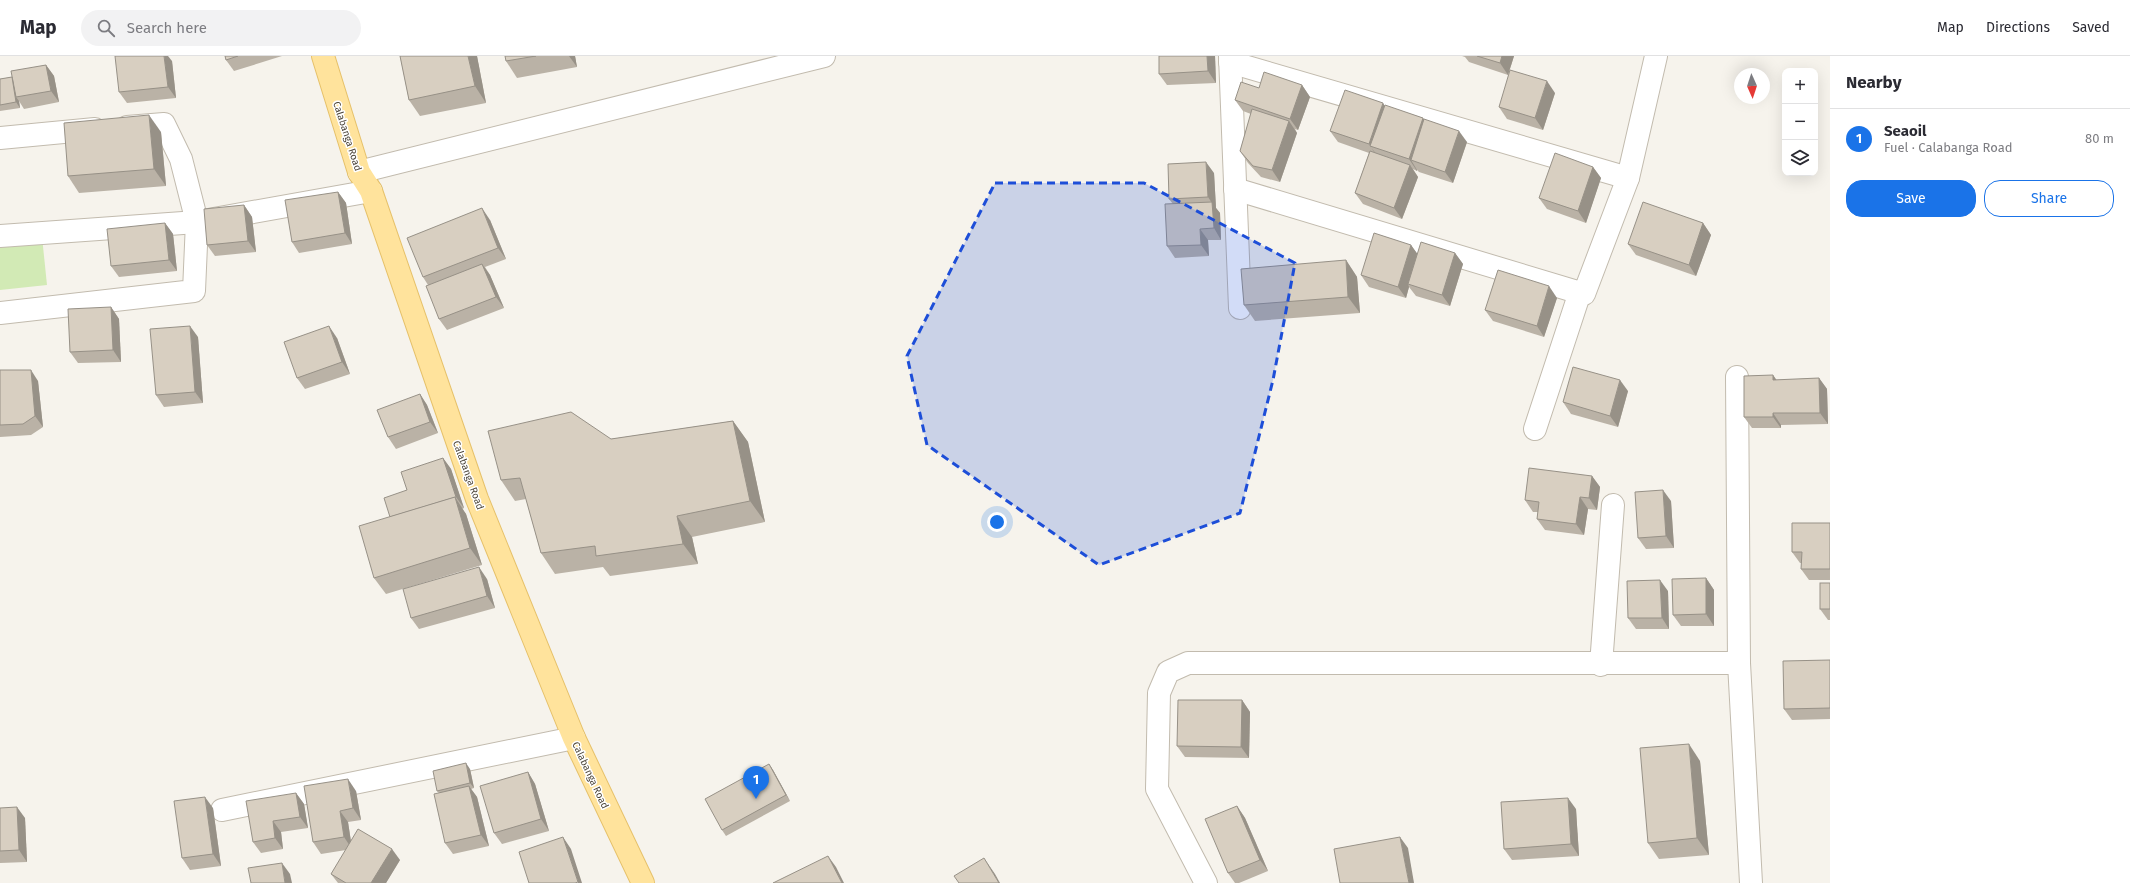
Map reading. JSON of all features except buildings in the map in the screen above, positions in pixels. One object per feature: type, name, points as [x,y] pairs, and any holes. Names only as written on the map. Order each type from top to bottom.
[{"type":"main road","name":"Calabanga Road","points":[[322,56],[359,172],[371,191],[477,499],[574,738],[643,883]]},
{"type":"street","points":[[359,172],[824,56]]},
{"type":"street","points":[[1235,189],[1584,294],[1628,178],[1655,56]]},
{"type":"street","points":[[1240,308],[1230,59],[1628,178]]},
{"type":"street","points":[[0,138],[164,124],[181,159],[197,222],[194,291],[0,313]]},
{"type":"street","points":[[0,236],[197,222],[371,191]]},
{"type":"street","points":[[1535,429],[1580,292]]},
{"type":"street","points":[[1737,377],[1739,663],[1751,883]]},
{"type":"street","points":[[1601,665],[1613,505]]},
{"type":"street","points":[[1206,883],[1157,789],[1159,693],[1168,672],[1188,663],[1601,665],[1739,663]]},
{"type":"street","points":[[222,810],[574,738]]},
{"type":"highlighted area","points":[[995,183],[1144,183],[1295,263],[1273,380],[1240,513],[1099,565],[927,445],[907,356]]},
{"type":"green space","points":[[41,227],[47,285],[0,290],[0,231]]},
{"type":"place","name":"Seaoil","points":[[756,799]]}]
